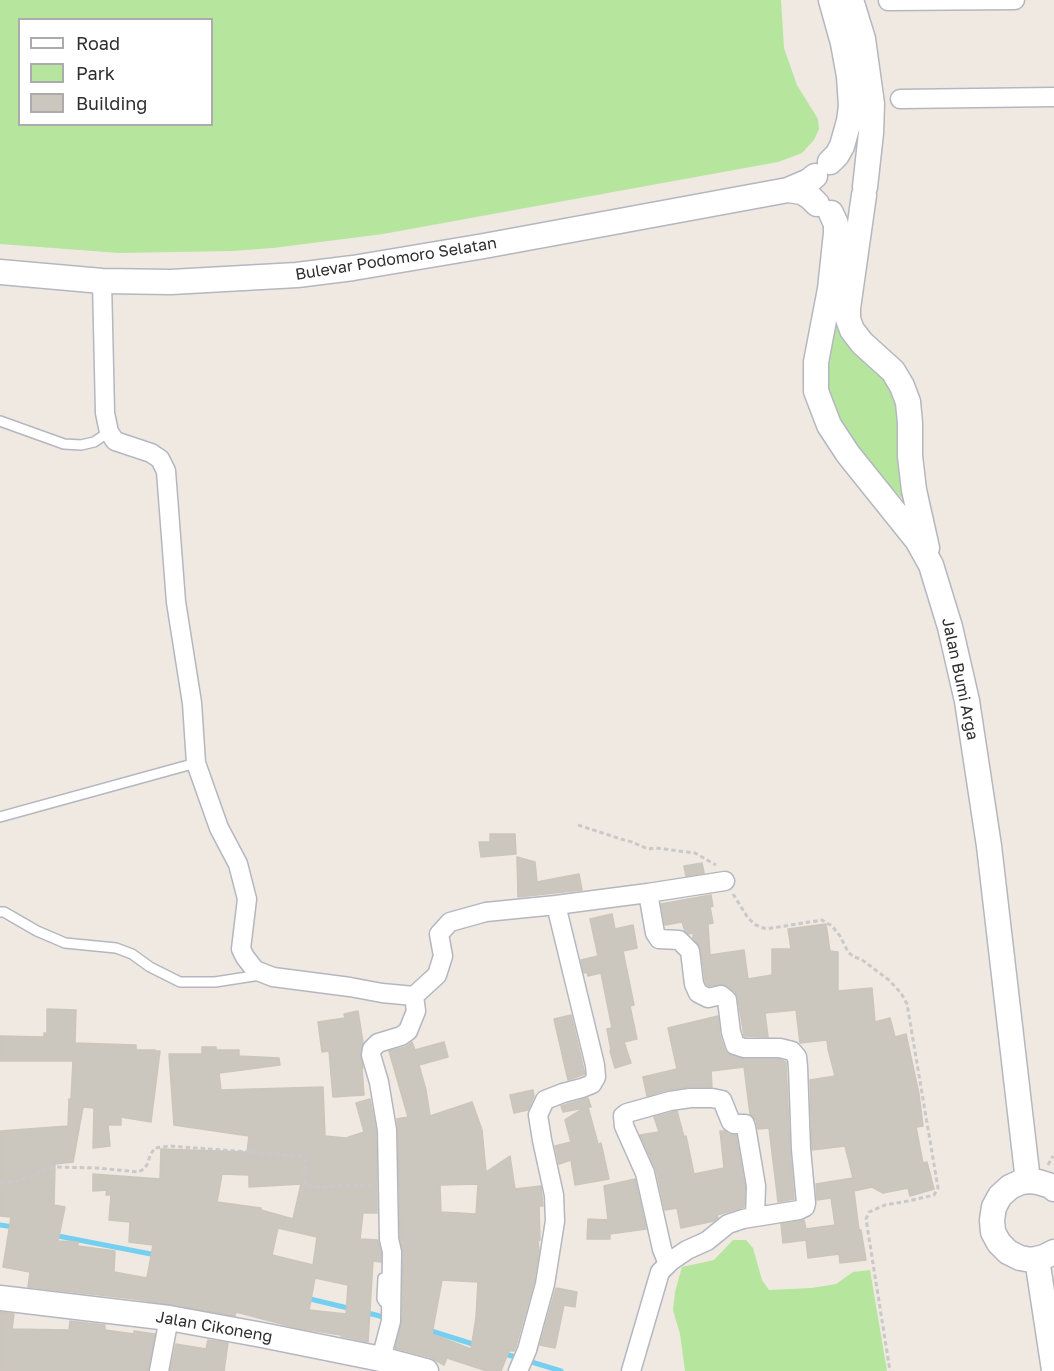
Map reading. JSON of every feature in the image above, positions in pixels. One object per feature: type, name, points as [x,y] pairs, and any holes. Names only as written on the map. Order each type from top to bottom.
[{"type":"street","points":[[824,208],[813,196],[812,188],[822,169],[837,155],[842,146],[851,106],[843,42],[831,0]]},
{"type":"street","points":[[851,0],[863,39],[872,104],[872,133],[848,319],[852,330],[862,344],[892,371],[902,386],[908,402],[914,490],[931,565]]},
{"type":"street","points":[[888,1],[1015,0]]},
{"type":"street","points":[[900,99],[1054,97]]},
{"type":"street","points":[[788,190],[802,192],[824,208],[839,214],[855,209],[861,203],[865,191],[864,179],[860,171],[846,162],[838,161],[822,169]]},
{"type":"street","name":"Bulevar Podomoro Selatan","points":[[0,272],[102,281],[171,282],[297,275],[342,270],[788,190],[809,181],[822,169]]},
{"type":"street","name":"Jalan Bumi Arga","points":[[824,208],[836,224],[836,233],[830,289],[816,362],[816,391],[829,425],[848,454],[917,540],[931,565],[950,627],[968,711],[989,846],[1028,1182]]},
{"type":"street","points":[[102,281],[105,413],[109,432],[115,441],[151,453],[160,459],[166,471],[176,602],[192,703],[196,764],[219,828],[238,864],[247,899],[241,950],[255,970],[273,977],[414,996],[437,975],[443,956],[439,934],[450,922],[486,912],[556,905],[725,881]]},
{"type":"street","points":[[631,1371],[660,1272],[668,1264],[687,1250],[715,1235],[728,1224],[743,1218],[799,1210],[805,1207],[797,1057],[792,1051],[780,1048],[744,1048],[735,1045],[727,1000],[721,995],[708,998],[698,993],[694,984],[690,951],[679,940],[659,939],[655,933],[648,893]]},
{"type":"street","points":[[522,1360],[545,1284],[555,1221],[555,1195],[538,1115],[545,1100],[591,1084],[596,1077],[556,905]]},
{"type":"street","points":[[381,1359],[391,1312],[392,1252],[388,1239],[387,1130],[379,1082],[371,1055],[372,1049],[378,1043],[401,1036],[408,1031],[416,1011],[414,996]]},
{"type":"street","points":[[668,1264],[662,1249],[645,1173],[624,1126],[623,1116],[627,1113],[690,1098],[723,1100],[731,1122],[745,1124],[746,1127],[756,1186],[755,1217]]},
{"type":"street","points":[[1054,1189],[1038,1182],[1021,1182],[1010,1187],[1000,1196],[994,1207],[992,1220],[993,1232],[1008,1252],[1020,1258],[1032,1260],[1045,1255],[1054,1370]]},
{"type":"street","name":"Jalan Cikoneng","points":[[0,1298],[169,1318],[381,1359],[426,1371]]},
{"type":"street","points":[[159,1371],[169,1318]]},
{"type":"lane","points":[[0,421],[64,444],[81,445],[94,442],[109,432]]},
{"type":"lane","points":[[0,817],[196,764]]},
{"type":"lane","points":[[0,912],[65,943],[116,948],[132,954],[150,967],[180,982],[215,982],[266,974]]},
{"type":"lane","points":[[383,1278],[382,1299],[391,1312]]},
{"type":"path","points":[[578,825],[648,849],[695,853],[715,864],[748,918],[756,925],[766,929],[822,920],[832,926],[848,952],[889,980],[901,993],[907,1004],[938,1188],[934,1195],[885,1205],[869,1212],[866,1219],[890,1371]]},
{"type":"path","points":[[0,1183],[18,1180],[54,1167],[138,1172],[144,1170],[155,1148],[170,1146],[304,1157],[306,1162],[304,1177],[307,1186],[388,1184]]},
{"type":"green space","points":[[0,0],[781,0],[784,48],[797,85],[818,119],[819,129],[814,140],[802,153],[778,162],[383,234],[232,251],[119,253],[0,244]]},
{"type":"green space","points":[[852,218],[839,311],[894,385],[913,510],[873,468],[837,420],[830,396],[827,372],[829,348]]},
{"type":"green space","points":[[733,1240],[746,1240],[753,1248],[762,1280],[769,1290],[812,1288],[836,1284],[853,1272],[870,1270],[887,1371],[685,1371],[680,1334],[673,1310],[682,1267],[714,1260]]},
{"type":"building","points":[[490,834],[515,834],[516,854],[481,857],[479,842],[490,842]]},
{"type":"building","points":[[517,857],[535,862],[537,882],[579,874],[582,890],[518,897]]},
{"type":"building","points":[[702,863],[704,873],[686,876],[684,866]]},
{"type":"building","points":[[711,895],[713,906],[710,907],[713,923],[708,924],[710,955],[744,950],[748,979],[772,975],[772,949],[791,949],[788,929],[826,924],[830,951],[838,952],[838,991],[872,988],[875,1022],[890,1018],[895,1037],[906,1034],[919,1094],[923,1126],[916,1127],[923,1163],[927,1162],[934,1189],[910,1196],[908,1188],[883,1193],[872,1187],[854,1191],[866,1260],[840,1263],[839,1254],[808,1258],[806,1240],[783,1243],[781,1224],[804,1220],[806,1229],[835,1225],[831,1198],[817,1200],[816,1184],[853,1178],[845,1146],[812,1150],[810,1080],[835,1076],[827,1040],[800,1043],[796,1010],[765,1013],[768,1037],[744,1036],[735,992],[724,984],[707,985],[701,950],[693,938],[693,933],[688,934],[685,931],[682,922],[665,925],[661,904]]},
{"type":"building","points":[[612,914],[615,929],[633,925],[637,948],[623,951],[634,1005],[630,1006],[637,1039],[624,1042],[631,1063],[615,1068],[607,1029],[612,1028],[601,973],[588,976],[587,972],[584,973],[581,960],[598,956],[590,919]]},
{"type":"building","points":[[47,1009],[76,1010],[75,1043],[136,1045],[136,1050],[160,1051],[151,1122],[121,1117],[121,1125],[108,1125],[110,1146],[93,1148],[94,1108],[83,1107],[73,1162],[55,1164],[54,1205],[65,1207],[58,1241],[78,1242],[78,1246],[115,1251],[114,1272],[147,1278],[153,1245],[129,1242],[130,1222],[109,1220],[111,1195],[106,1195],[107,1190],[93,1191],[93,1174],[160,1179],[161,1149],[247,1152],[249,1136],[174,1125],[169,1054],[202,1054],[202,1047],[216,1047],[216,1050],[239,1050],[239,1056],[279,1058],[280,1065],[219,1073],[221,1090],[323,1087],[325,1136],[346,1138],[364,1132],[356,1103],[370,1099],[376,1131],[377,1213],[363,1213],[360,1239],[378,1240],[381,1262],[373,1261],[368,1342],[297,1328],[236,1312],[235,1316],[135,1299],[28,1287],[30,1272],[3,1267],[11,1217],[0,1216],[0,1131],[68,1126],[73,1061],[0,1061],[0,1036],[44,1037],[44,1033],[47,1033]],"holes":[[[222,1174],[249,1175],[249,1187],[301,1184],[293,1219],[261,1210],[261,1208],[217,1202]],[[278,1228],[317,1237],[313,1265],[272,1255]],[[315,1278],[348,1285],[346,1314],[309,1310]]]},
{"type":"building","points":[[358,1011],[363,1042],[360,1054],[364,1095],[333,1097],[329,1051],[322,1052],[318,1022],[345,1018],[344,1014]]},
{"type":"building","points":[[571,1015],[585,1074],[568,1080],[554,1019]]},
{"type":"building","points":[[718,1016],[720,1035],[727,1053],[744,1059],[779,1059],[786,1062],[794,1199],[778,1202],[769,1128],[758,1129],[756,1120],[750,1114],[744,1067],[711,1071],[712,1087],[688,1087],[647,1096],[643,1077],[677,1069],[668,1028]]},
{"type":"building","points":[[412,1042],[415,1050],[444,1042],[448,1057],[419,1065],[430,1116],[472,1102],[482,1130],[486,1172],[510,1156],[515,1189],[541,1186],[543,1206],[539,1206],[540,1240],[538,1241],[539,1251],[534,1282],[516,1346],[514,1351],[509,1351],[501,1371],[487,1371],[447,1358],[444,1365],[430,1357],[395,1348],[402,1321],[403,1252],[400,1238],[397,1119],[408,1117],[389,1051],[405,1047]],"holes":[[[478,1184],[476,1214],[441,1212],[440,1185]],[[442,1280],[478,1282],[471,1349],[432,1334]]]},
{"type":"building","points":[[533,1090],[534,1096],[528,1110],[514,1113],[510,1095]]},
{"type":"building","points":[[588,1098],[591,1107],[588,1107],[598,1144],[601,1143],[609,1179],[575,1185],[571,1160],[559,1164],[555,1146],[571,1142],[565,1120],[584,1108],[563,1112],[561,1106]]},
{"type":"building","points":[[677,1111],[684,1137],[686,1136],[694,1174],[724,1168],[720,1131],[725,1131],[736,1135],[745,1187],[744,1207],[717,1215],[718,1218],[714,1221],[681,1228],[677,1208],[665,1210],[656,1170],[640,1135],[659,1132],[654,1117]]},
{"type":"building","points":[[635,1179],[646,1229],[610,1234],[610,1239],[587,1239],[588,1219],[608,1220],[604,1186]]},
{"type":"building","points":[[556,1288],[577,1292],[575,1307],[564,1305],[555,1348],[540,1345]]},
{"type":"building","points":[[0,1312],[14,1314],[12,1329],[69,1330],[70,1321],[105,1325],[105,1330],[155,1334],[148,1371],[0,1371]]},
{"type":"building","points":[[208,1340],[228,1343],[224,1371],[170,1371],[176,1344],[206,1349]]},
{"type":"waterway","points":[[0,1225],[14,1227]]},
{"type":"waterway","points":[[53,1235],[156,1255]]},
{"type":"waterway","points":[[306,1298],[352,1309]]},
{"type":"waterway","points":[[364,1312],[407,1323]]},
{"type":"waterway","points":[[428,1330],[476,1345]]},
{"type":"waterway","points":[[502,1353],[561,1371]]}]
